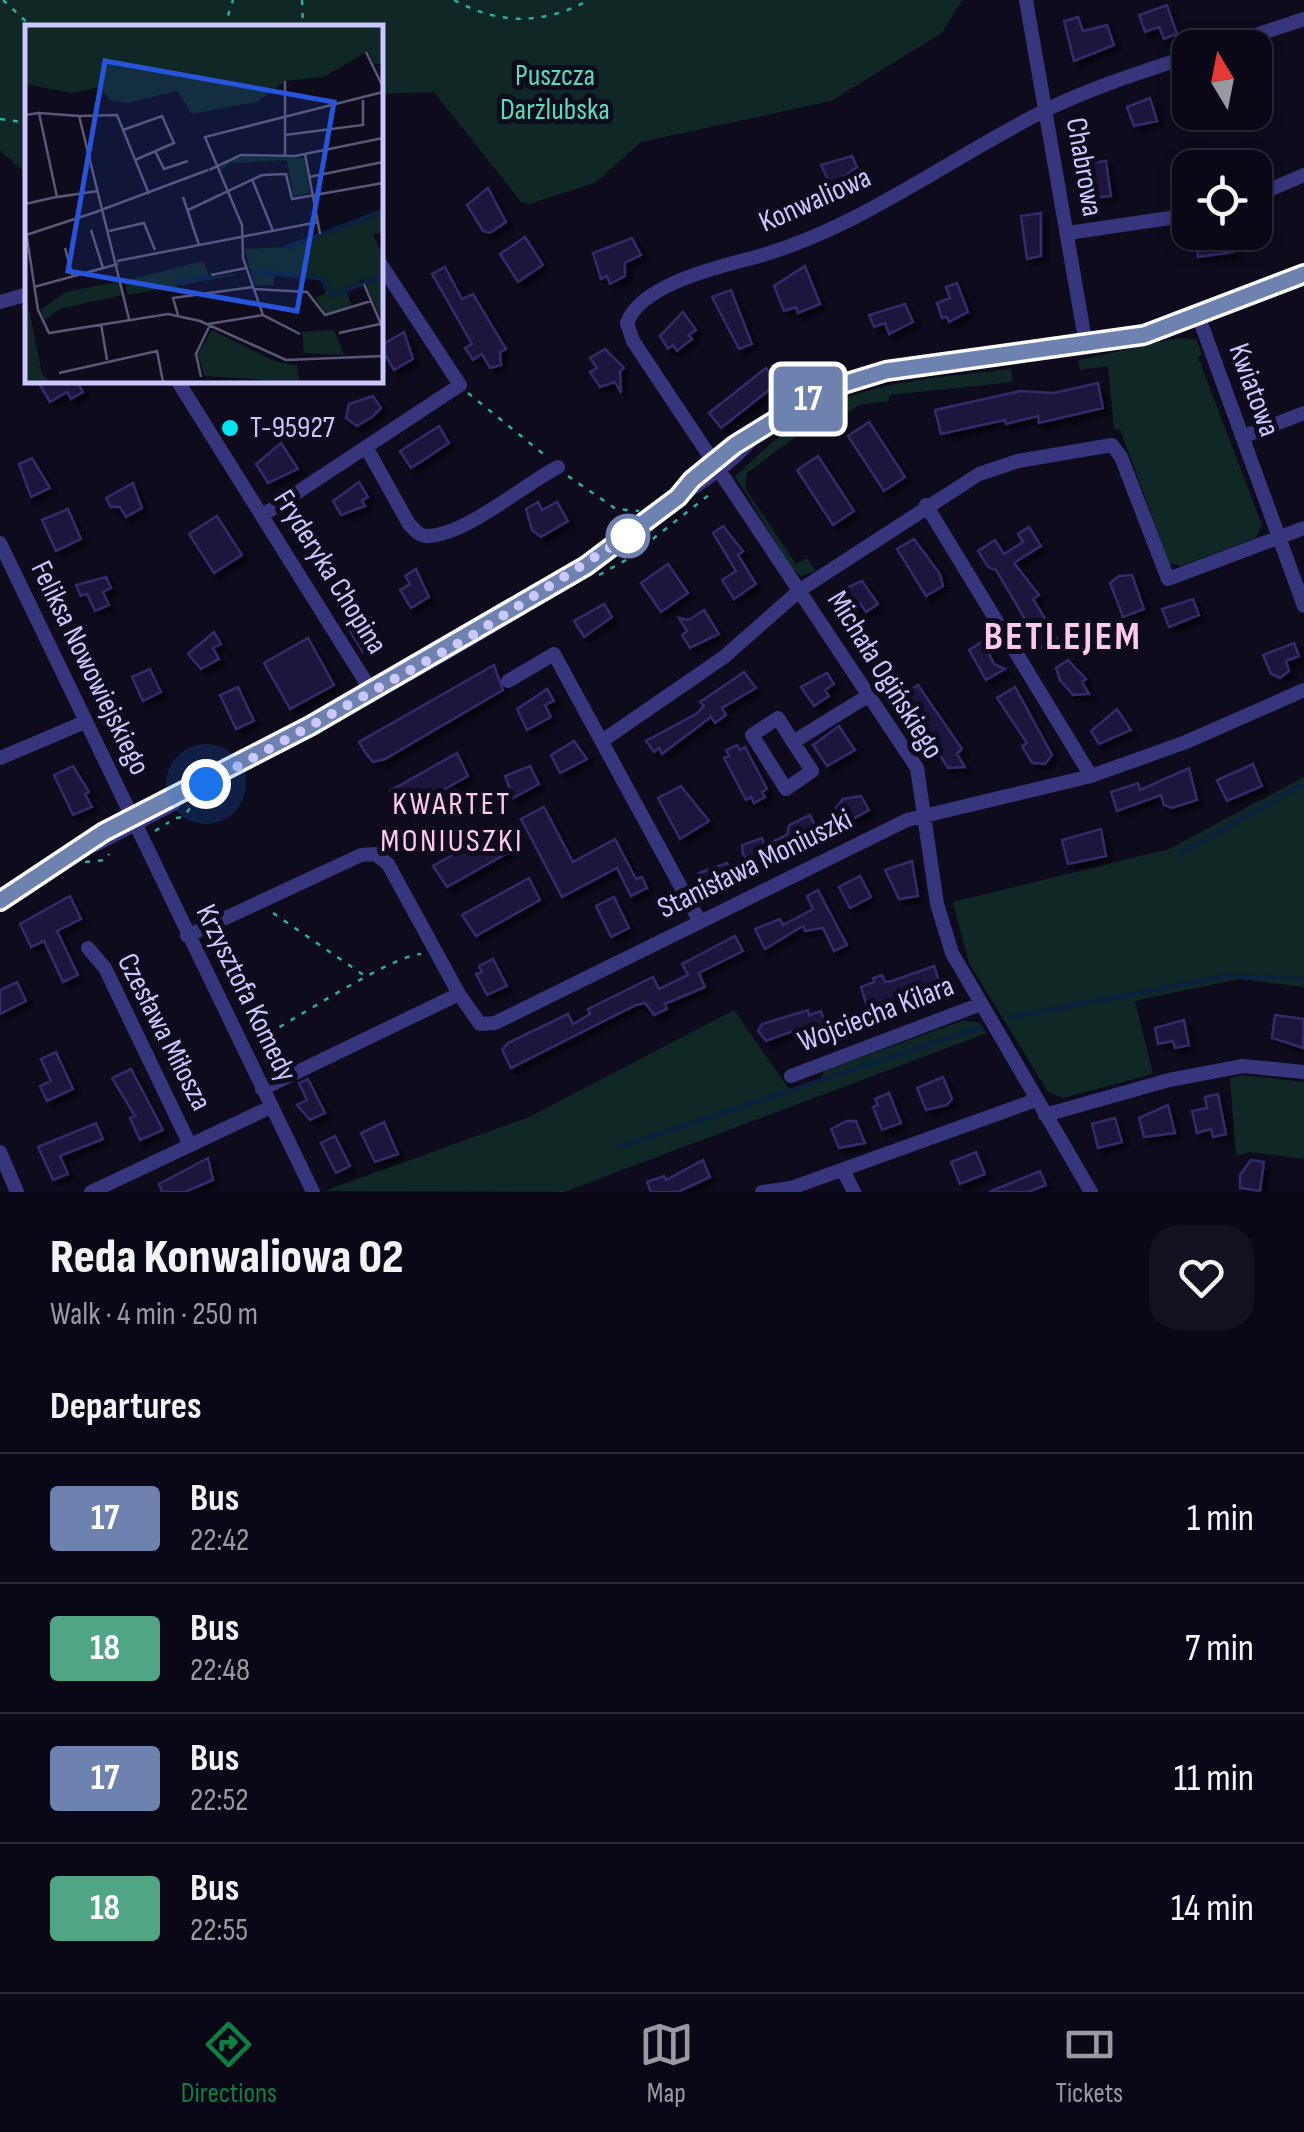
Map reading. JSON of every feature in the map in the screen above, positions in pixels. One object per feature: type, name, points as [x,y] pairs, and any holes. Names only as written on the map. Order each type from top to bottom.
[{"type":"street","name":"Chabrowa","points":[[1026,0],[1086,345]]},
{"type":"street","points":[[1271,30],[1304,19]]},
{"type":"street","name":"Konwaliowa","points":[[716,467],[633,341],[627,323],[636,307],[700,271],[787,246],[848,218],[1046,110],[1172,62]]},
{"type":"street","points":[[1272,189],[1304,175]]},
{"type":"street","points":[[1068,233],[1172,218]]},
{"type":"street","points":[[263,515],[460,385],[382,266]]},
{"type":"street","points":[[0,901],[82,849],[372,692],[586,566],[755,435],[814,396],[865,376],[1144,335],[1304,274]]},
{"type":"street","points":[[0,302],[25,295]]},
{"type":"street","name":"Kwiatowa","points":[[1198,315],[1304,606]]},
{"type":"street","name":"Fryderyka Chopina","points":[[178,382],[372,692]]},
{"type":"street","points":[[1242,437],[1304,413]]},
{"type":"street","points":[[602,741],[724,657],[800,590],[926,505],[992,469],[1095,445],[1112,446],[1120,457],[1168,579],[1304,528]]},
{"type":"street","points":[[366,447],[410,524],[419,534],[430,536],[460,525],[558,468]]},
{"type":"street","name":"Michała Ogińskiego","points":[[716,467],[917,768],[942,924],[952,953],[1091,1192]]},
{"type":"street","points":[[926,505],[1092,776]]},
{"type":"street","name":"Feliksa Nowowiejskiego","points":[[0,543],[134,822]]},
{"type":"street","points":[[508,681],[554,654],[700,922]]},
{"type":"street","name":"Stanisława Moniuszki","points":[[459,994],[480,1024],[495,1024],[906,820],[1092,776],[1186,742],[1304,690]]},
{"type":"street","points":[[793,742],[871,694]]},
{"type":"street","points":[[778,718],[793,742],[812,771],[786,788],[752,735],[778,718]]},
{"type":"street","points":[[0,758],[86,722]]},
{"type":"street","name":"Krzysztofa Komedy","points":[[134,822],[313,1192]]},
{"type":"street","points":[[187,936],[361,855],[376,854],[388,864],[459,994],[262,1088]]},
{"type":"street","name":"Czesława Miłosza","points":[[88,948],[105,968],[189,1143]]},
{"type":"street","name":"Wojciecha Kilara","points":[[791,1076],[980,1004]]},
{"type":"street","points":[[1046,1115],[1169,1080],[1242,1066],[1304,1072]]},
{"type":"street","points":[[762,1192],[791,1188],[1036,1100]]},
{"type":"street","name":"Czesława Miłosza","points":[[92,1192],[271,1107]]},
{"type":"street","points":[[0,1152],[17,1192]]},
{"type":"street","points":[[843,1170],[854,1192]]},
{"type":"path","points":[[2,0],[30,25]]},
{"type":"path","points":[[225,25],[232,0]]},
{"type":"path","points":[[302,0],[303,25]]},
{"type":"path","points":[[454,0],[482,16],[512,21],[544,17],[589,0]]},
{"type":"path","points":[[0,120],[25,126]]},
{"type":"path","points":[[634,517],[642,511]]},
{"type":"path","points":[[74,868],[104,860],[114,847]]},
{"type":"path","points":[[257,904],[302,928],[367,976]]},
{"type":"path","points":[[242,1048],[367,976],[414,954],[438,956]]},
{"type":"green space","name":"Puszcza Darżlubska","points":[[0,0],[962,0],[942,33],[831,101],[641,142],[595,183],[529,204],[521,202],[434,92],[382,94],[382,25],[25,25],[25,172],[0,151]]},
{"type":"green space","points":[[1179,338],[1197,340],[1202,355],[1198,357],[1262,525],[1256,538],[1181,566],[1169,563],[1120,429],[1114,429],[1108,366],[1080,370],[1078,360]]},
{"type":"green space","points":[[1011,369],[1013,381],[889,395],[889,401],[859,405],[819,432],[813,424],[747,473],[745,488],[796,564],[807,558],[816,571],[801,576],[793,570],[735,476],[800,421],[849,397],[902,383]]},
{"type":"green space","points":[[1304,777],[1304,987],[1239,979],[1135,1001],[1153,1074],[1063,1098],[1048,1092],[969,963],[953,902],[1169,849]]},
{"type":"green space","points":[[734,1010],[791,1092],[819,1082],[824,1071],[964,1020],[980,1023],[987,1033],[564,1192],[324,1191],[529,1117]]},
{"type":"green space","points":[[1243,1075],[1304,1082],[1304,1159],[1250,1152],[1236,1156],[1230,1078]]},
{"type":"building","points":[[1167,5],[1176,30],[1164,39],[1159,27],[1145,32],[1139,15]]},
{"type":"building","points":[[1078,17],[1083,31],[1107,25],[1114,45],[1074,61],[1064,21]]},
{"type":"building","points":[[1150,98],[1157,121],[1134,126],[1127,107]]},
{"type":"building","points":[[852,156],[857,167],[831,186],[821,165]]},
{"type":"building","points":[[1106,161],[1111,196],[1088,198],[1089,163]]},
{"type":"building","points":[[488,188],[506,222],[490,233],[483,231],[467,205]]},
{"type":"building","points":[[1041,213],[1041,256],[1027,259],[1021,216]]},
{"type":"building","points":[[525,237],[543,265],[518,282],[500,254]]},
{"type":"building","points":[[632,238],[641,255],[625,263],[625,276],[610,284],[607,276],[601,279],[593,253]]},
{"type":"building","points":[[1197,250],[1234,250],[1234,252],[1198,257]]},
{"type":"building","points":[[805,266],[820,304],[798,313],[796,307],[784,311],[774,286]]},
{"type":"building","points":[[445,267],[462,299],[473,294],[506,349],[500,352],[501,365],[490,368],[482,354],[473,360],[465,348],[472,344],[432,274]]},
{"type":"building","points":[[957,283],[968,312],[949,322],[947,317],[942,318],[937,303],[950,298],[946,287]]},
{"type":"building","points":[[731,290],[752,344],[739,349],[712,297]]},
{"type":"building","points":[[905,304],[913,322],[889,334],[885,323],[874,327],[869,315]]},
{"type":"building","points":[[683,312],[696,330],[689,335],[692,339],[677,351],[673,345],[668,349],[660,336]]},
{"type":"building","points":[[404,332],[413,359],[394,370],[382,345]]},
{"type":"building","points":[[605,349],[624,368],[620,371],[621,393],[615,382],[600,387],[590,372],[597,368],[590,358]]},
{"type":"building","points":[[766,368],[778,383],[721,428],[709,413]]},
{"type":"building","points":[[38,382],[77,382],[83,392],[71,399],[67,392],[50,402]]},
{"type":"building","points":[[1098,383],[1103,408],[1039,423],[1038,416],[941,434],[935,410],[1020,391],[1054,393]]},
{"type":"building","points":[[373,396],[381,408],[372,417],[357,426],[346,418],[349,404]]},
{"type":"building","points":[[869,422],[905,477],[884,491],[848,436]]},
{"type":"building","points":[[439,426],[449,443],[411,468],[400,451]]},
{"type":"building","points":[[281,443],[298,469],[268,483],[256,464]]},
{"type":"building","points":[[818,456],[854,511],[833,525],[797,470]]},
{"type":"building","points":[[32,458],[50,488],[31,497],[19,464]]},
{"type":"building","points":[[359,482],[368,497],[362,501],[365,506],[341,515],[333,501]]},
{"type":"building","points":[[133,483],[142,508],[126,517],[120,507],[111,507],[106,498]]},
{"type":"building","points":[[538,502],[542,510],[557,502],[568,521],[541,537],[532,530],[526,509]]},
{"type":"building","points":[[68,509],[81,539],[56,551],[42,520]]},
{"type":"building","points":[[217,516],[242,555],[214,573],[189,534]]},
{"type":"building","points":[[723,526],[743,551],[738,555],[756,584],[734,599],[722,580],[736,571],[713,533]]},
{"type":"building","points":[[1029,527],[1041,546],[1014,563],[1039,595],[1033,599],[1057,638],[1053,647],[1042,648],[996,570],[988,567],[978,551],[995,540],[1004,554],[1023,542],[1018,534]]},
{"type":"building","points":[[914,539],[940,574],[943,586],[926,596],[897,549]]},
{"type":"building","points":[[668,564],[688,593],[661,612],[641,583]]},
{"type":"building","points":[[416,569],[429,597],[411,608],[400,590],[410,584],[405,576]]},
{"type":"building","points":[[1132,575],[1144,609],[1123,617],[1110,583],[1119,576]]},
{"type":"building","points":[[106,577],[111,588],[103,592],[109,605],[95,611],[87,594],[81,596],[76,585]]},
{"type":"building","points":[[862,581],[878,604],[866,612],[860,603],[850,611],[836,592]]},
{"type":"building","points":[[1193,599],[1199,615],[1169,627],[1162,609]]},
{"type":"building","points":[[604,604],[612,617],[584,637],[574,621]]},
{"type":"building","points":[[704,610],[719,634],[690,648],[682,635],[687,631],[679,618],[689,620]]},
{"type":"building","points":[[368,620],[381,642],[363,652],[350,631]]},
{"type":"building","points":[[214,632],[221,644],[213,648],[219,659],[201,669],[188,654]]},
{"type":"building","points":[[308,638],[334,685],[290,709],[264,663]]},
{"type":"building","points":[[983,641],[994,664],[1005,669],[986,680],[969,650]]},
{"type":"building","points":[[1294,643],[1299,656],[1286,661],[1289,671],[1280,678],[1271,674],[1263,655]]},
{"type":"building","points":[[1068,660],[1086,679],[1082,682],[1089,694],[1073,695],[1060,680],[1056,668]]},
{"type":"building","points":[[494,665],[503,690],[385,759],[373,762],[365,752],[359,742]]},
{"type":"building","points":[[150,669],[161,692],[143,701],[132,677]]},
{"type":"building","points":[[744,672],[756,688],[722,708],[726,715],[715,723],[711,717],[662,754],[659,748],[654,752],[646,741],[696,714],[704,706],[700,702]]},
{"type":"building","points":[[827,673],[834,684],[825,690],[829,696],[814,706],[801,687]]},
{"type":"building","points":[[918,685],[962,749],[957,754],[965,767],[948,768],[909,706],[904,694]]},
{"type":"building","points":[[238,687],[254,721],[236,729],[220,695]]},
{"type":"building","points":[[1015,687],[1052,755],[1045,764],[1032,763],[1022,746],[1027,743],[997,698]]},
{"type":"building","points":[[547,689],[554,701],[545,705],[551,717],[527,730],[517,709]]},
{"type":"building","points":[[1117,709],[1131,730],[1099,744],[1091,731]]},
{"type":"building","points":[[839,726],[855,750],[827,766],[813,745]]},
{"type":"building","points":[[574,741],[587,759],[560,773],[551,755]]},
{"type":"building","points":[[737,745],[740,750],[745,747],[767,789],[762,792],[765,797],[754,803],[751,797],[746,800],[724,758],[729,756],[726,750]]},
{"type":"building","points":[[457,753],[468,776],[404,812],[390,791]]},
{"type":"building","points":[[1253,764],[1262,786],[1227,801],[1217,780]]},
{"type":"building","points":[[73,766],[89,792],[85,794],[92,807],[73,815],[54,775]]},
{"type":"building","points":[[530,766],[539,784],[513,798],[505,776]]},
{"type":"building","points":[[1189,768],[1197,800],[1172,808],[1164,805],[1161,795],[1117,811],[1111,792],[1138,783],[1140,790]]},
{"type":"building","points":[[681,786],[709,821],[680,839],[658,798]]},
{"type":"building","points":[[861,796],[869,810],[844,824],[836,808],[843,799]]},
{"type":"building","points":[[544,807],[573,862],[615,839],[636,879],[642,877],[647,888],[631,896],[617,868],[562,897],[521,819]]},
{"type":"building","points":[[810,815],[818,831],[809,838],[776,852],[763,864],[752,866],[743,854],[742,845],[762,838],[765,845],[787,835],[789,825]]},
{"type":"building","points":[[501,828],[511,851],[447,887],[433,866]]},
{"type":"building","points":[[1101,829],[1106,856],[1068,864],[1062,840]]},
{"type":"building","points":[[912,861],[918,896],[899,899],[885,870]]},
{"type":"building","points":[[727,863],[733,876],[707,891],[699,873]]},
{"type":"building","points":[[860,876],[871,897],[850,908],[839,887]]},
{"type":"building","points":[[529,878],[540,900],[476,936],[462,915]]},
{"type":"building","points":[[818,890],[847,945],[834,951],[823,928],[805,931],[803,926],[765,949],[755,929],[780,919],[783,925],[813,909],[807,896]]},
{"type":"building","points":[[70,896],[81,919],[57,931],[78,975],[63,982],[44,941],[31,947],[20,924]]},
{"type":"building","points":[[614,897],[629,928],[611,937],[596,906]]},
{"type":"building","points":[[735,936],[743,951],[699,973],[705,987],[665,1004],[667,1009],[654,1015],[645,1003],[636,1005],[511,1068],[502,1050],[508,1043],[568,1014],[573,1024],[590,1014],[588,1009],[653,977],[659,989],[688,975],[682,964]]},
{"type":"building","points":[[493,959],[507,986],[487,995],[476,974],[482,972],[479,966]]},
{"type":"building","points":[[934,966],[942,989],[929,994],[927,988],[898,998],[901,1004],[868,1010],[861,987],[874,982],[873,978],[882,975],[885,982],[892,981]]},
{"type":"building","points":[[17,982],[26,1001],[0,1014],[0,990]]},
{"type":"building","points":[[808,1010],[809,1015],[821,1011],[827,1031],[815,1035],[808,1027],[801,1028],[766,1041],[758,1031],[762,1024]]},
{"type":"building","points":[[1275,1015],[1304,1019],[1303,1048],[1272,1038]]},
{"type":"building","points":[[1184,1020],[1189,1045],[1175,1048],[1173,1041],[1158,1044],[1155,1028]]},
{"type":"building","points":[[56,1052],[73,1089],[47,1101],[40,1086],[51,1081],[41,1059]]},
{"type":"building","points":[[131,1069],[163,1130],[140,1140],[130,1118],[135,1116],[112,1078]]},
{"type":"building","points":[[943,1077],[952,1099],[947,1105],[926,1110],[917,1088]]},
{"type":"building","points":[[308,1079],[325,1113],[310,1120],[297,1105],[307,1100],[299,1083]]},
{"type":"building","points":[[889,1093],[901,1123],[882,1130],[873,1107],[878,1105],[875,1099]]},
{"type":"building","points":[[1218,1094],[1226,1134],[1213,1137],[1211,1129],[1197,1133],[1192,1111],[1207,1108],[1205,1097]]},
{"type":"building","points":[[1168,1105],[1175,1133],[1144,1137],[1139,1118]]},
{"type":"building","points":[[1115,1118],[1122,1142],[1098,1148],[1092,1124]]},
{"type":"building","points":[[856,1121],[865,1143],[839,1148],[831,1129]]},
{"type":"building","points":[[384,1122],[398,1154],[375,1162],[361,1133]]},
{"type":"building","points":[[96,1123],[103,1139],[60,1156],[68,1174],[53,1180],[38,1147]]},
{"type":"building","points":[[335,1136],[350,1166],[336,1173],[321,1143]]},
{"type":"building","points":[[976,1152],[985,1174],[960,1184],[951,1162]]},
{"type":"building","points":[[208,1158],[213,1180],[185,1192],[162,1192],[159,1184]]},
{"type":"building","points":[[703,1160],[710,1177],[678,1192],[651,1192],[647,1182],[664,1176],[666,1180]]},
{"type":"building","points":[[1251,1160],[1264,1162],[1260,1191],[1240,1188],[1240,1175]]},
{"type":"building","points":[[1040,1171],[1046,1185],[1028,1192],[989,1192]]},
{"type":"waterway","points":[[1181,853],[1304,784]]},
{"type":"waterway","points":[[1009,1018],[1225,976],[1304,979]]},
{"type":"waterway","points":[[620,1147],[981,1027]]},
{"type":"bus line","name":"17","points":[[0,901],[104,832],[185,794],[310,726],[468,638],[586,566],[678,497],[692,480],[735,445],[824,390],[886,371],[1144,335],[1304,274]]},
{"type":"place","name":"T-95927","points":[[230,428]]},
{"type":"district","name":"BETLEJEM","points":[[1063,637]]},
{"type":"district","name":"KWARTET MONIUSZKI","points":[[452,822]]},
{"type":"route","points":[[206,784],[468,638],[628,536]]}]
